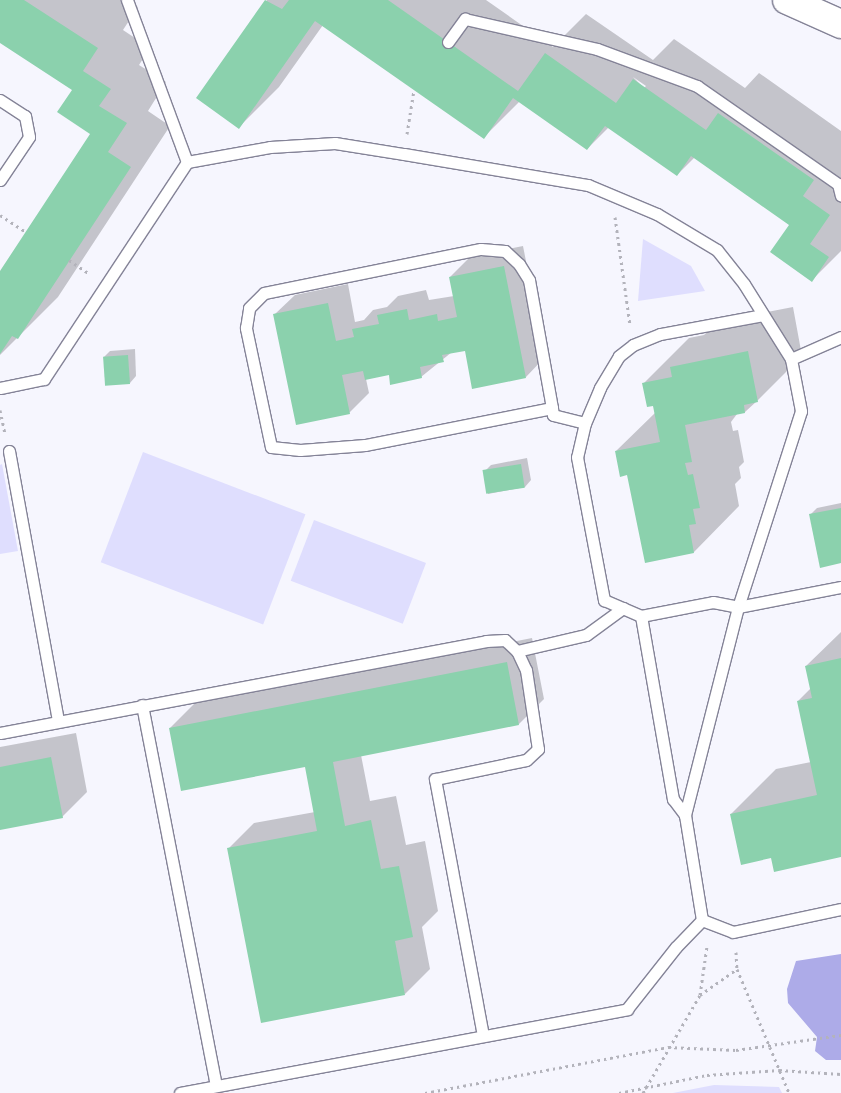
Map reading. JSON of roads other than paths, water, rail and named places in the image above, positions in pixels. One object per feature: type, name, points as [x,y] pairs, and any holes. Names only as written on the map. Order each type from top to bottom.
[{"type":"main road","points":[[787,0],[841,24]]},
{"type":"lane","points":[[127,0],[187,162]]},
{"type":"lane","points":[[448,42],[465,19],[597,49],[697,86],[838,184],[841,196]]},
{"type":"lane","points":[[0,100],[24,116],[29,136],[0,180]]},
{"type":"lane","points":[[0,388],[44,379],[187,162],[270,147],[335,143],[404,154],[588,185],[657,214],[717,250],[744,284],[791,359],[801,410],[738,607],[684,815]]},
{"type":"lane","points":[[552,408],[365,445],[300,450],[271,447],[246,328],[249,308],[264,293],[482,249],[505,251],[519,264],[529,280],[554,415],[585,422]]},
{"type":"lane","points":[[763,315],[660,334],[633,345],[620,356],[605,380],[585,422],[577,457],[604,600],[641,616],[713,602],[738,607],[841,587]]},
{"type":"lane","points":[[791,359],[841,337]]},
{"type":"lane","points":[[9,451],[58,721]]},
{"type":"lane","points":[[517,651],[586,635],[623,608]]},
{"type":"lane","points":[[641,616],[673,799],[684,815],[706,921]]},
{"type":"lane","points":[[0,733],[486,641],[504,640],[517,651],[526,670],[538,749],[526,760],[435,779],[483,1036]]},
{"type":"lane","points":[[142,705],[216,1086]]},
{"type":"lane","points":[[706,921],[733,932],[841,909]]},
{"type":"lane","points":[[180,1093],[627,1009],[676,946],[706,921]]}]
